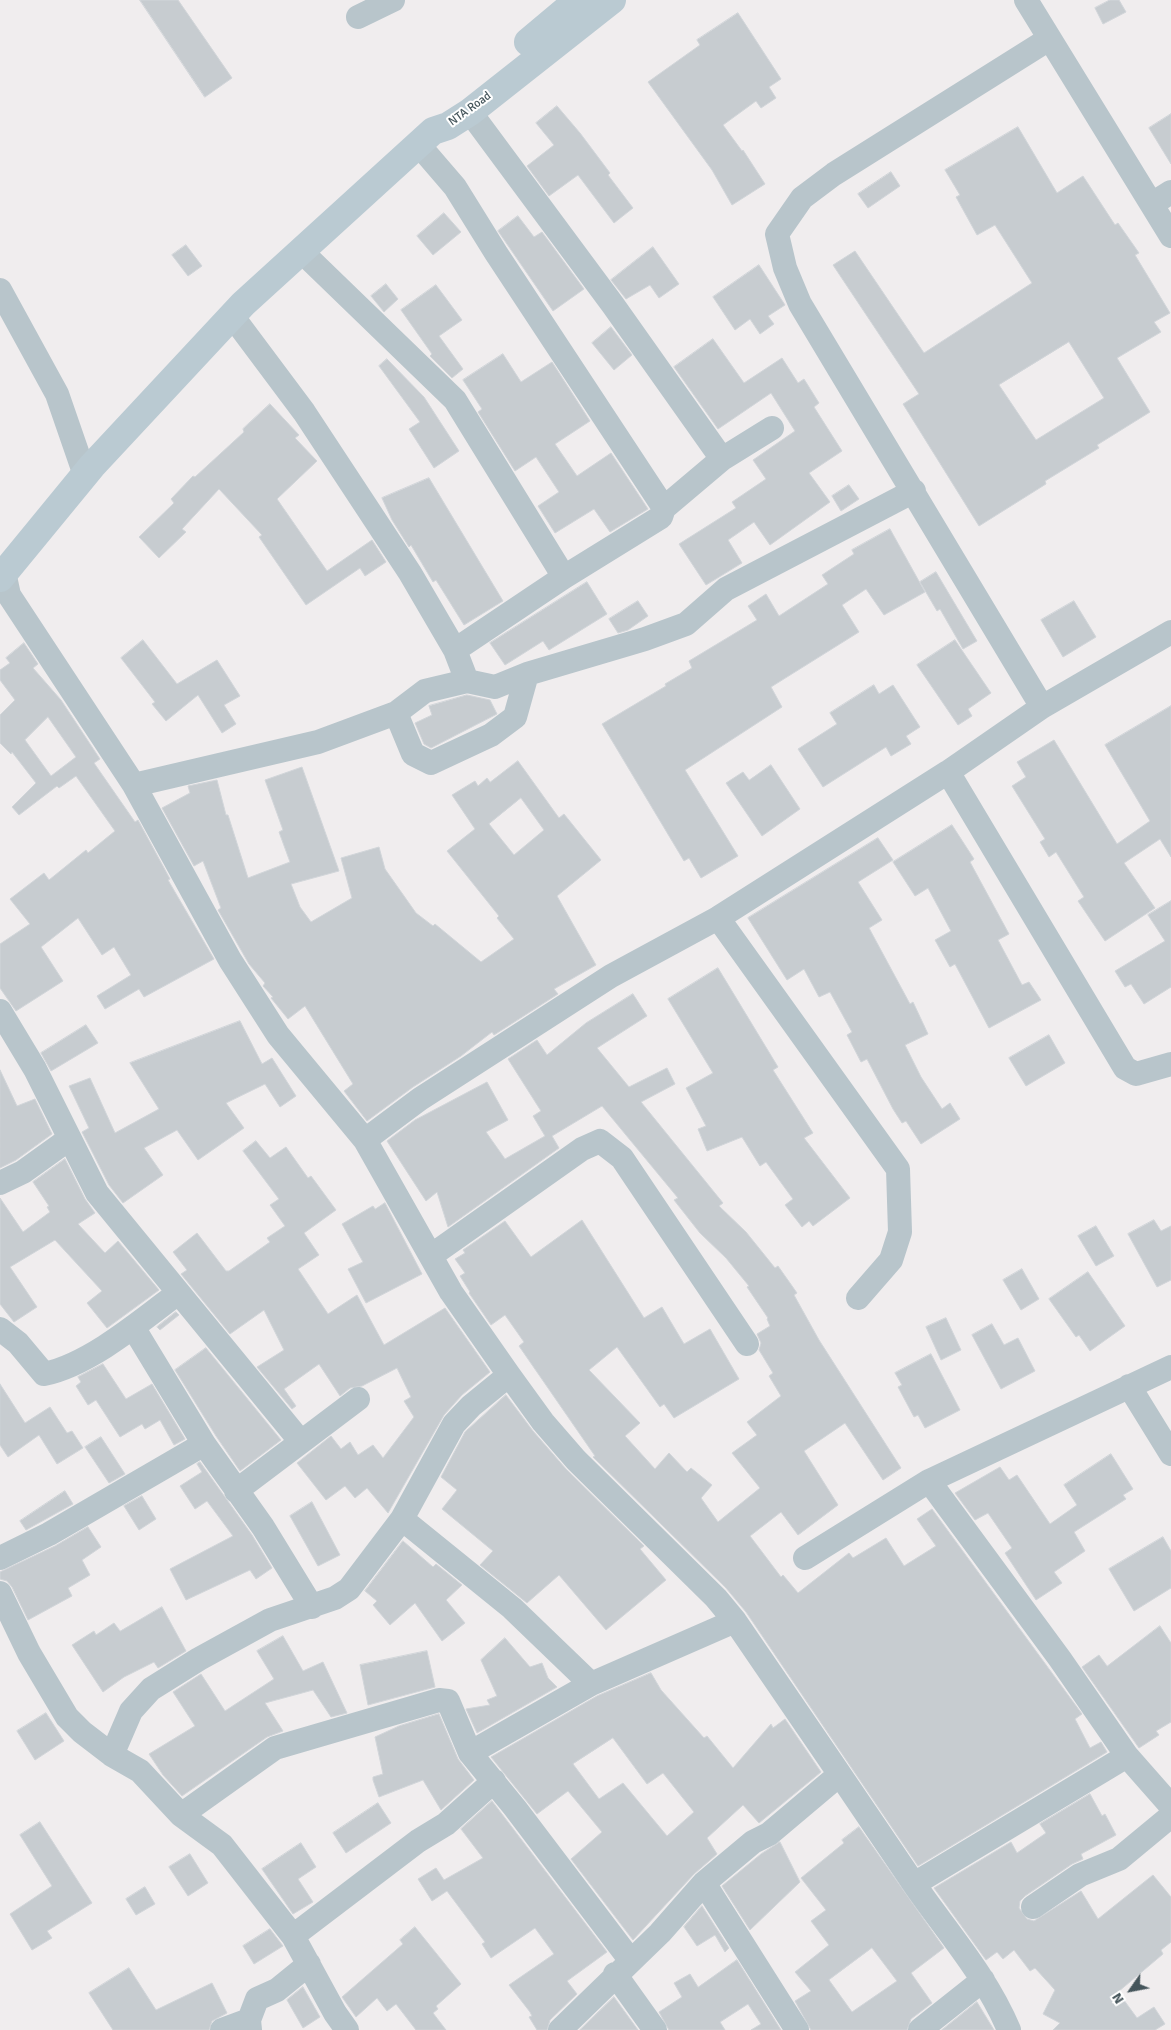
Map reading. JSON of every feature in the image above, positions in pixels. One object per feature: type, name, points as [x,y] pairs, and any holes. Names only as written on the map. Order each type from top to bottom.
[{"type":"main road","name":"NTA Road","points":[[426,138],[438,117],[578,0]]},
{"type":"main road","name":"NTA Road","points":[[426,138],[470,112],[612,0]]},
{"type":"main road","points":[[2,575],[84,475],[233,317],[243,304],[426,138]]},
{"type":"street","points":[[358,17],[393,0]]},
{"type":"street","points":[[1026,0],[1049,39],[1161,198],[1171,236]]},
{"type":"street","points":[[1042,707],[800,304],[785,268],[777,234],[802,198],[834,174],[1049,39]]},
{"type":"street","points":[[470,112],[613,305],[722,459]]},
{"type":"street","points":[[426,138],[496,253],[664,508]]},
{"type":"street","points":[[301,251],[455,400],[564,577]]},
{"type":"street","points":[[0,290],[57,394],[84,475]]},
{"type":"street","points":[[233,317],[304,412],[410,573],[455,650],[467,681]]},
{"type":"street","points":[[455,650],[564,577],[661,517],[664,508],[722,459],[772,428]]},
{"type":"street","points":[[134,785],[318,742],[396,713],[424,691],[467,681],[495,687],[527,674],[645,639],[686,624],[726,589],[914,491]]},
{"type":"street","points":[[2,575],[9,595],[134,785],[230,960],[278,1035],[365,1140],[432,1255],[450,1292],[543,1422],[576,1460],[710,1592],[735,1621],[839,1775],[885,1837],[914,1884],[983,1980],[1009,2030]]},
{"type":"street","points":[[365,1140],[420,1099],[611,976],[718,918],[948,772],[1042,707],[1171,632]]},
{"type":"street","points":[[396,713],[413,754],[431,763],[491,735],[516,717],[527,674]]},
{"type":"street","points":[[948,772],[1125,1068],[1136,1074],[1171,1064]]},
{"type":"street","points":[[718,918],[898,1169],[900,1232],[891,1260],[858,1298]]},
{"type":"street","points":[[4,1027],[69,1139],[97,1192],[301,1442]]},
{"type":"street","points":[[0,1183],[23,1172],[69,1139]]},
{"type":"street","points":[[432,1255],[582,1149],[600,1141],[622,1158],[747,1344]]},
{"type":"street","points":[[0,1329],[18,1342],[44,1374],[63,1370],[74,1365],[133,1327],[178,1293]]},
{"type":"street","points":[[133,1327],[204,1444],[263,1527],[312,1607]]},
{"type":"street","points":[[806,1558],[929,1481],[1171,1367]]},
{"type":"street","points":[[112,1755],[131,1711],[151,1689],[199,1659],[270,1620],[335,1598],[349,1589],[402,1520],[454,1424],[471,1406],[509,1375]]},
{"type":"street","points":[[1129,1386],[1171,1454]]},
{"type":"street","points":[[236,1491],[358,1399]]},
{"type":"street","points":[[0,1558],[50,1534],[204,1444]]},
{"type":"street","points":[[929,1481],[1060,1659],[1127,1756],[1171,1806]]},
{"type":"street","points":[[402,1520],[512,1608],[591,1684]]},
{"type":"street","points":[[0,1593],[29,1653],[67,1716],[82,1732],[112,1755],[140,1771],[181,1815],[222,1845],[293,1936],[335,2013],[347,2030]]},
{"type":"street","points":[[470,1753],[591,1684],[735,1621]]},
{"type":"street","points":[[181,1815],[274,1748],[439,1700],[448,1701],[470,1753],[494,1782],[623,1967],[655,2030]]},
{"type":"street","points":[[914,1884],[1127,1756]]},
{"type":"street","points":[[560,2030],[704,1883],[753,1842],[769,1834],[839,1775]]},
{"type":"street","points":[[293,1936],[418,1842],[446,1824],[494,1782]]},
{"type":"street","points":[[1033,1907],[1080,1875],[1119,1859],[1171,1816]]},
{"type":"street","points":[[704,1883],[797,2030]]},
{"type":"street","points":[[222,2030],[250,2025],[257,1999],[277,1990],[309,1964]]},
{"type":"street","points":[[920,2030],[983,1980]]},
{"type":"building","points":[[140,0],[178,0],[232,78],[205,97]]},
{"type":"building","points":[[1110,0],[1119,0],[1126,12],[1103,24],[1095,8]]},
{"type":"building","points":[[738,13],[781,79],[769,87],[776,98],[761,108],[756,101],[723,125],[743,150],[765,184],[732,205],[712,170],[648,82],[700,45],[697,40]]},
{"type":"building","points":[[557,106],[610,173],[608,175],[633,208],[614,223],[578,175],[549,196],[527,166],[554,145],[536,123]]},
{"type":"building","points":[[1171,114],[1171,164],[1149,128]]},
{"type":"building","points":[[1018,127],[1057,193],[1083,176],[1115,225],[1118,223],[1139,253],[1135,255],[1170,313],[1154,322],[1161,332],[1117,358],[1150,412],[1097,445],[1099,448],[1045,481],[1046,484],[979,526],[903,404],[919,394],[833,265],[855,251],[924,353],[1032,283],[995,225],[977,235],[956,197],[960,195],[945,170]],"holes":[[[1069,342],[1104,398],[1036,440],[999,385]]]},
{"type":"building","points":[[891,172],[900,186],[868,208],[858,194]]},
{"type":"building","points":[[444,213],[461,232],[433,255],[417,236]]},
{"type":"building","points":[[518,216],[534,237],[542,232],[584,289],[553,311],[498,231]]},
{"type":"building","points":[[186,245],[202,266],[188,276],[172,255]]},
{"type":"building","points":[[653,247],[679,284],[659,298],[650,285],[626,299],[611,280]]},
{"type":"building","points":[[759,265],[785,305],[768,316],[774,324],[760,334],[750,319],[735,330],[713,297]]},
{"type":"building","points":[[386,284],[398,299],[384,312],[371,296]]},
{"type":"building","points":[[436,285],[462,320],[439,336],[463,369],[452,378],[430,356],[432,354],[401,310]]},
{"type":"building","points":[[611,327],[632,355],[614,370],[592,343]]},
{"type":"building","points":[[713,339],[744,383],[782,358],[798,383],[804,379],[819,403],[814,407],[842,451],[809,473],[830,502],[770,545],[754,522],[728,540],[742,563],[706,585],[679,544],[736,508],[732,502],[766,479],[753,460],[795,431],[771,393],[718,429],[674,367]]},
{"type":"building","points":[[503,354],[521,382],[552,362],[590,421],[555,444],[577,476],[611,453],[648,509],[610,532],[594,509],[555,533],[538,506],[559,492],[536,457],[515,471],[478,412],[482,409],[463,380]]},
{"type":"building","points":[[387,359],[424,397],[459,451],[434,468],[409,429],[420,422],[379,366]]},
{"type":"building","points":[[270,404],[299,435],[295,438],[317,461],[277,499],[327,571],[372,540],[386,562],[365,576],[360,568],[306,605],[259,537],[262,535],[219,489],[182,529],[186,532],[159,558],[139,537],[174,503],[171,499],[193,476],[195,477],[244,432],[243,429]]},
{"type":"building","points":[[429,478],[503,601],[464,625],[436,580],[433,582],[411,545],[409,547],[392,520],[382,498]]},
{"type":"building","points":[[849,485],[859,499],[841,511],[832,496]]},
{"type":"building","points":[[890,529],[925,592],[884,615],[866,589],[842,605],[859,632],[771,687],[782,707],[685,770],[738,856],[701,878],[689,858],[684,861],[602,724],[666,686],[665,684],[692,668],[689,661],[757,620],[748,606],[766,594],[779,616],[828,584],[822,575],[854,554],[852,550]]},
{"type":"building","points":[[936,572],[977,641],[963,649],[940,609],[937,611],[920,582]]},
{"type":"building","points":[[587,582],[607,614],[549,650],[543,641],[505,665],[490,643]]},
{"type":"building","points":[[638,601],[648,616],[628,630],[618,633],[609,619]]},
{"type":"building","points":[[1074,601],[1096,637],[1063,657],[1041,620]]},
{"type":"building","points":[[143,640],[177,684],[217,660],[240,696],[224,705],[236,724],[222,733],[198,695],[166,721],[152,704],[155,702],[121,658]]},
{"type":"building","points":[[955,640],[991,693],[968,709],[972,716],[958,725],[917,665]]},
{"type":"building","points":[[24,643],[38,664],[33,668],[61,700],[100,759],[94,763],[135,822],[138,820],[170,879],[168,880],[214,959],[144,997],[139,989],[105,1009],[97,996],[131,975],[114,947],[102,955],[78,918],[41,947],[63,981],[16,1011],[0,988],[0,944],[30,924],[10,899],[44,873],[49,880],[86,850],[88,853],[115,831],[76,776],[59,788],[57,786],[19,815],[12,807],[36,783],[12,752],[11,754],[0,743],[0,715],[15,700],[0,680],[0,670],[10,663],[6,658]],"holes":[[[48,717],[76,757],[51,776],[25,740]]]},
{"type":"building","points":[[874,685],[879,694],[893,685],[920,727],[906,736],[911,744],[891,756],[886,747],[823,787],[798,749],[837,724],[830,713]]},
{"type":"building","points":[[467,695],[490,700],[497,714],[431,748],[424,744],[415,723],[432,715],[429,706]]},
{"type":"building","points":[[1171,706],[1171,857],[1160,839],[1124,863],[1155,908],[1105,941],[1078,901],[1084,897],[1056,852],[1049,857],[1040,842],[1045,839],[1012,786],[1026,777],[1017,762],[1054,740],[1117,844],[1150,821],[1105,745]]},
{"type":"building","points":[[518,761],[559,818],[564,814],[601,860],[557,896],[596,965],[554,989],[558,994],[494,1035],[492,1032],[461,1056],[413,1087],[367,1121],[344,1091],[353,1084],[305,1006],[288,1019],[263,986],[265,983],[249,964],[218,910],[221,908],[203,861],[194,866],[162,808],[190,793],[188,786],[217,780],[226,815],[228,815],[248,878],[290,862],[279,832],[283,830],[265,780],[302,767],[339,871],[291,884],[300,907],[311,922],[352,898],[341,858],[379,847],[385,869],[416,913],[433,926],[435,924],[481,962],[514,939],[497,918],[499,916],[447,851],[475,829],[452,795],[475,781],[478,786],[487,778],[490,782]],"holes":[[[521,798],[544,830],[514,855],[489,824]]]},
{"type":"building","points":[[771,765],[800,809],[762,836],[726,783],[743,772],[749,780]]},
{"type":"building","points":[[952,825],[974,859],[970,862],[1009,934],[998,940],[1022,985],[1029,982],[1041,1000],[989,1028],[955,964],[950,967],[935,940],[951,931],[928,888],[915,896],[893,862]]},
{"type":"building","points":[[878,838],[893,860],[858,882],[882,920],[869,928],[910,1004],[913,1002],[928,1034],[905,1045],[921,1077],[942,1109],[950,1103],[960,1119],[921,1144],[906,1121],[902,1123],[893,1109],[867,1059],[861,1062],[847,1035],[852,1032],[830,992],[819,997],[804,969],[787,980],[748,918]]},
{"type":"building","points":[[1171,901],[1171,987],[1144,1004],[1131,984],[1125,987],[1115,971],[1165,941],[1148,915]]},
{"type":"building","points":[[718,968],[778,1067],[773,1070],[813,1133],[804,1138],[850,1198],[813,1226],[809,1221],[802,1227],[785,1205],[793,1199],[766,1162],[760,1166],[742,1137],[707,1151],[698,1129],[706,1126],[686,1088],[713,1073],[668,999]]},
{"type":"building","points":[[633,994],[647,1016],[597,1048],[629,1087],[667,1068],[675,1084],[641,1102],[723,1203],[719,1206],[746,1232],[775,1268],[778,1266],[797,1293],[794,1295],[819,1340],[901,1468],[883,1480],[845,1423],[804,1451],[838,1505],[798,1535],[781,1512],[750,1536],[781,1577],[783,1575],[798,1593],[849,1553],[853,1558],[886,1538],[904,1566],[936,1546],[917,1519],[932,1509],[1082,1714],[1075,1719],[1090,1748],[1101,1742],[1107,1752],[918,1866],[746,1612],[726,1588],[593,1457],[595,1456],[519,1346],[524,1342],[505,1315],[491,1325],[469,1293],[460,1276],[465,1273],[455,1259],[465,1253],[463,1250],[505,1221],[531,1257],[582,1220],[644,1318],[662,1307],[684,1344],[710,1329],[739,1379],[674,1418],[664,1404],[660,1407],[617,1347],[589,1370],[640,1423],[625,1436],[655,1469],[669,1453],[687,1472],[691,1468],[712,1485],[701,1498],[718,1522],[760,1488],[732,1453],[757,1435],[747,1422],[781,1396],[769,1376],[773,1373],[759,1350],[761,1343],[757,1334],[770,1326],[768,1318],[747,1287],[749,1286],[726,1258],[700,1233],[674,1200],[678,1198],[602,1106],[552,1136],[559,1148],[448,1227],[437,1192],[426,1201],[387,1141],[415,1120],[487,1082],[508,1120],[486,1132],[505,1159],[545,1136],[533,1116],[541,1111],[508,1059],[537,1040],[547,1055],[586,1023]]},
{"type":"building","points":[[240,1021],[262,1064],[272,1058],[296,1096],[280,1107],[265,1084],[226,1103],[244,1128],[198,1160],[177,1130],[144,1148],[163,1175],[123,1203],[109,1185],[82,1132],[89,1128],[69,1086],[90,1078],[115,1133],[159,1109],[130,1063]]},
{"type":"building","points":[[86,1025],[98,1043],[51,1071],[41,1053]]},
{"type":"building","points":[[1049,1035],[1065,1063],[1026,1086],[1009,1058]]},
{"type":"building","points":[[0,1070],[17,1106],[35,1099],[52,1134],[16,1160],[0,1168]]},
{"type":"building","points":[[256,1141],[270,1158],[286,1147],[308,1178],[311,1176],[336,1210],[304,1233],[319,1255],[298,1269],[328,1314],[357,1295],[384,1345],[445,1308],[490,1372],[462,1395],[444,1415],[388,1513],[367,1488],[355,1498],[345,1486],[326,1500],[297,1463],[331,1436],[341,1449],[350,1442],[358,1455],[373,1445],[383,1458],[414,1417],[404,1401],[411,1397],[397,1368],[362,1386],[350,1388],[340,1396],[319,1364],[284,1389],[296,1406],[292,1409],[257,1367],[284,1350],[264,1310],[230,1334],[181,1274],[187,1270],[173,1252],[197,1233],[226,1271],[229,1271],[270,1242],[267,1238],[285,1226],[270,1205],[279,1199],[243,1151]]},
{"type":"building","points":[[65,1159],[85,1199],[95,1213],[78,1224],[105,1253],[118,1241],[159,1290],[107,1328],[87,1303],[102,1291],[55,1240],[10,1267],[37,1307],[14,1322],[0,1304],[0,1198],[23,1232],[50,1212],[47,1207],[49,1206],[33,1182]]},
{"type":"building","points":[[385,1203],[422,1274],[366,1303],[348,1269],[363,1262],[342,1224],[373,1206],[375,1209]]},
{"type":"building","points":[[1154,1220],[1161,1231],[1171,1226],[1171,1280],[1157,1287],[1128,1234]]},
{"type":"building","points":[[1096,1226],[1114,1256],[1096,1266],[1078,1236]]},
{"type":"building","points":[[1022,1269],[1039,1299],[1021,1310],[1003,1280]]},
{"type":"building","points":[[1088,1272],[1125,1326],[1090,1351],[1079,1335],[1076,1337],[1049,1299]]},
{"type":"building","points":[[176,1312],[179,1315],[160,1330],[157,1327]]},
{"type":"building","points":[[946,1318],[961,1350],[941,1360],[926,1327]]},
{"type":"building","points":[[992,1324],[1004,1345],[1018,1338],[1035,1371],[1001,1389],[972,1335]]},
{"type":"building","points":[[206,1348],[281,1440],[240,1471],[175,1370]]},
{"type":"building","points":[[931,1354],[960,1410],[925,1428],[918,1415],[914,1417],[898,1387],[902,1385],[895,1373]]},
{"type":"building","points":[[103,1364],[126,1399],[152,1384],[185,1439],[174,1445],[160,1420],[145,1429],[142,1424],[120,1437],[96,1400],[88,1405],[76,1386],[81,1382],[78,1377]]},
{"type":"building","points":[[0,1384],[25,1423],[50,1407],[67,1433],[72,1431],[83,1448],[57,1464],[39,1435],[8,1457],[0,1445]]},
{"type":"building","points":[[506,1395],[533,1431],[566,1469],[644,1546],[640,1549],[666,1580],[606,1630],[559,1575],[527,1603],[480,1565],[493,1551],[442,1509],[457,1490],[441,1477],[465,1432]]},
{"type":"building","points":[[101,1437],[125,1474],[109,1483],[85,1447]]},
{"type":"building","points":[[1111,1454],[1133,1489],[1123,1495],[1126,1499],[1074,1532],[1085,1551],[1054,1572],[1062,1583],[1036,1600],[1005,1553],[1012,1548],[988,1513],[975,1520],[955,1493],[1000,1467],[1009,1480],[1017,1475],[1050,1524],[1077,1505],[1064,1485]]},
{"type":"building","points":[[200,1462],[252,1535],[272,1568],[256,1579],[250,1570],[186,1600],[170,1569],[233,1536],[207,1501],[195,1509],[180,1486],[202,1472],[197,1464]]},
{"type":"building","points":[[65,1491],[73,1504],[26,1530],[20,1521]]},
{"type":"building","points":[[142,1496],[156,1519],[139,1530],[124,1506]]},
{"type":"building","points":[[312,1502],[340,1555],[318,1566],[290,1516]]},
{"type":"building","points":[[88,1527],[101,1547],[82,1560],[90,1575],[68,1588],[72,1596],[28,1620],[12,1587],[7,1581],[0,1579],[0,1572],[55,1546]]},
{"type":"building","points":[[1163,1537],[1171,1551],[1171,1588],[1134,1611],[1109,1569]]},
{"type":"building","points":[[403,1541],[433,1567],[436,1564],[462,1585],[446,1600],[465,1623],[442,1641],[415,1603],[390,1625],[373,1605],[377,1601],[365,1591]]},
{"type":"building","points":[[162,1607],[186,1651],[158,1668],[154,1662],[124,1677],[103,1692],[72,1645],[94,1631],[96,1635],[114,1623],[120,1631]]},
{"type":"building","points":[[1160,1626],[1171,1643],[1171,1722],[1156,1731],[1159,1735],[1139,1748],[1082,1667],[1099,1655],[1107,1666]]},
{"type":"building","points":[[283,1636],[303,1671],[323,1662],[347,1713],[331,1717],[313,1690],[265,1703],[283,1731],[267,1737],[182,1796],[163,1775],[149,1754],[195,1726],[173,1692],[201,1674],[225,1711],[274,1679],[257,1651]]},
{"type":"building","points":[[505,1638],[530,1667],[542,1663],[548,1678],[557,1687],[477,1733],[466,1709],[490,1705],[487,1700],[497,1696],[481,1660]]},
{"type":"building","points":[[427,1651],[435,1687],[368,1705],[360,1665]]},
{"type":"building","points":[[651,1673],[661,1690],[704,1738],[707,1736],[733,1768],[771,1724],[773,1728],[785,1719],[821,1772],[759,1823],[743,1805],[707,1838],[717,1854],[694,1874],[633,1940],[571,1859],[602,1832],[568,1791],[537,1814],[491,1757],[597,1696]],"holes":[[[613,1738],[647,1784],[663,1773],[694,1812],[667,1836],[623,1783],[599,1799],[573,1764]]]},
{"type":"building","points":[[46,1713],[64,1741],[35,1760],[17,1731]]},
{"type":"building","points":[[439,1714],[458,1759],[474,1780],[441,1810],[423,1780],[379,1797],[373,1777],[383,1774],[375,1737],[399,1726]]},
{"type":"building","points":[[1090,1794],[1102,1816],[1105,1814],[1116,1835],[1081,1854],[1083,1859],[1072,1864],[1025,1896],[1020,1901],[1019,1908],[1027,1919],[1034,1921],[1081,1891],[1098,1919],[1153,1875],[1171,1897],[1171,1942],[1161,1950],[1163,1954],[1118,1992],[1137,2018],[1154,2007],[1165,2024],[1155,2030],[1053,2030],[1060,2023],[1043,2014],[1055,1990],[1035,1968],[1030,1971],[1014,1950],[1003,1959],[997,1952],[986,1960],[934,1888],[1011,1842],[1017,1853],[1046,1833],[1040,1824]]},
{"type":"building","points":[[492,1801],[607,1952],[567,1981],[577,1994],[550,2020],[547,2030],[537,2030],[529,2017],[532,2016],[530,2012],[509,1985],[554,1954],[535,1928],[491,1958],[482,1944],[485,1942],[447,1891],[432,1901],[418,1879],[436,1868],[444,1880],[483,1858],[461,1829]]},
{"type":"building","points":[[378,1803],[391,1823],[346,1853],[333,1833]]},
{"type":"building","points":[[40,1822],[92,1903],[47,1931],[52,1938],[32,1950],[10,1914],[52,1886],[20,1835]]},
{"type":"building","points":[[859,1827],[944,1948],[911,1973],[932,2003],[911,2019],[907,2030],[811,2030],[795,2001],[811,1991],[795,1972],[829,1945],[811,1921],[826,1910],[801,1878],[844,1843],[842,1840]],"holes":[[[872,1948],[897,1981],[852,2012],[829,1980]]]},
{"type":"building","points":[[780,1842],[800,1882],[750,1930],[722,1886],[761,1854]]},
{"type":"building","points":[[301,1843],[316,1867],[298,1879],[313,1902],[293,1914],[262,1869]]},
{"type":"building","points":[[190,1854],[208,1883],[188,1896],[169,1867]]},
{"type":"building","points":[[145,1887],[155,1904],[136,1915],[126,1899]]},
{"type":"building","points":[[702,1906],[729,1948],[725,1952],[715,1935],[697,1946],[684,1927]]},
{"type":"building","points":[[415,1927],[461,1984],[436,2006],[438,2009],[433,2013],[446,2030],[416,2030],[396,2004],[387,2011],[377,1998],[356,2017],[342,1997],[403,1944],[400,1940]]},
{"type":"building","points":[[270,1929],[283,1946],[254,1964],[243,1946]]},
{"type":"building","points":[[737,1960],[781,2030],[751,2030],[761,2024],[748,2004],[720,2022],[725,2030],[669,2030],[659,2012],[682,1997],[674,1983],[690,1974],[698,1987]]},
{"type":"building","points":[[129,1968],[156,2010],[212,1983],[227,2013],[212,2021],[209,2030],[113,2030],[89,1993]]},
{"type":"building","points":[[303,1987],[320,2017],[303,2028],[287,2000]]},
{"type":"building","points":[[614,1997],[638,2030],[580,2030]]},
{"type":"building","points":[[977,2002],[994,2030],[942,2030]]}]
